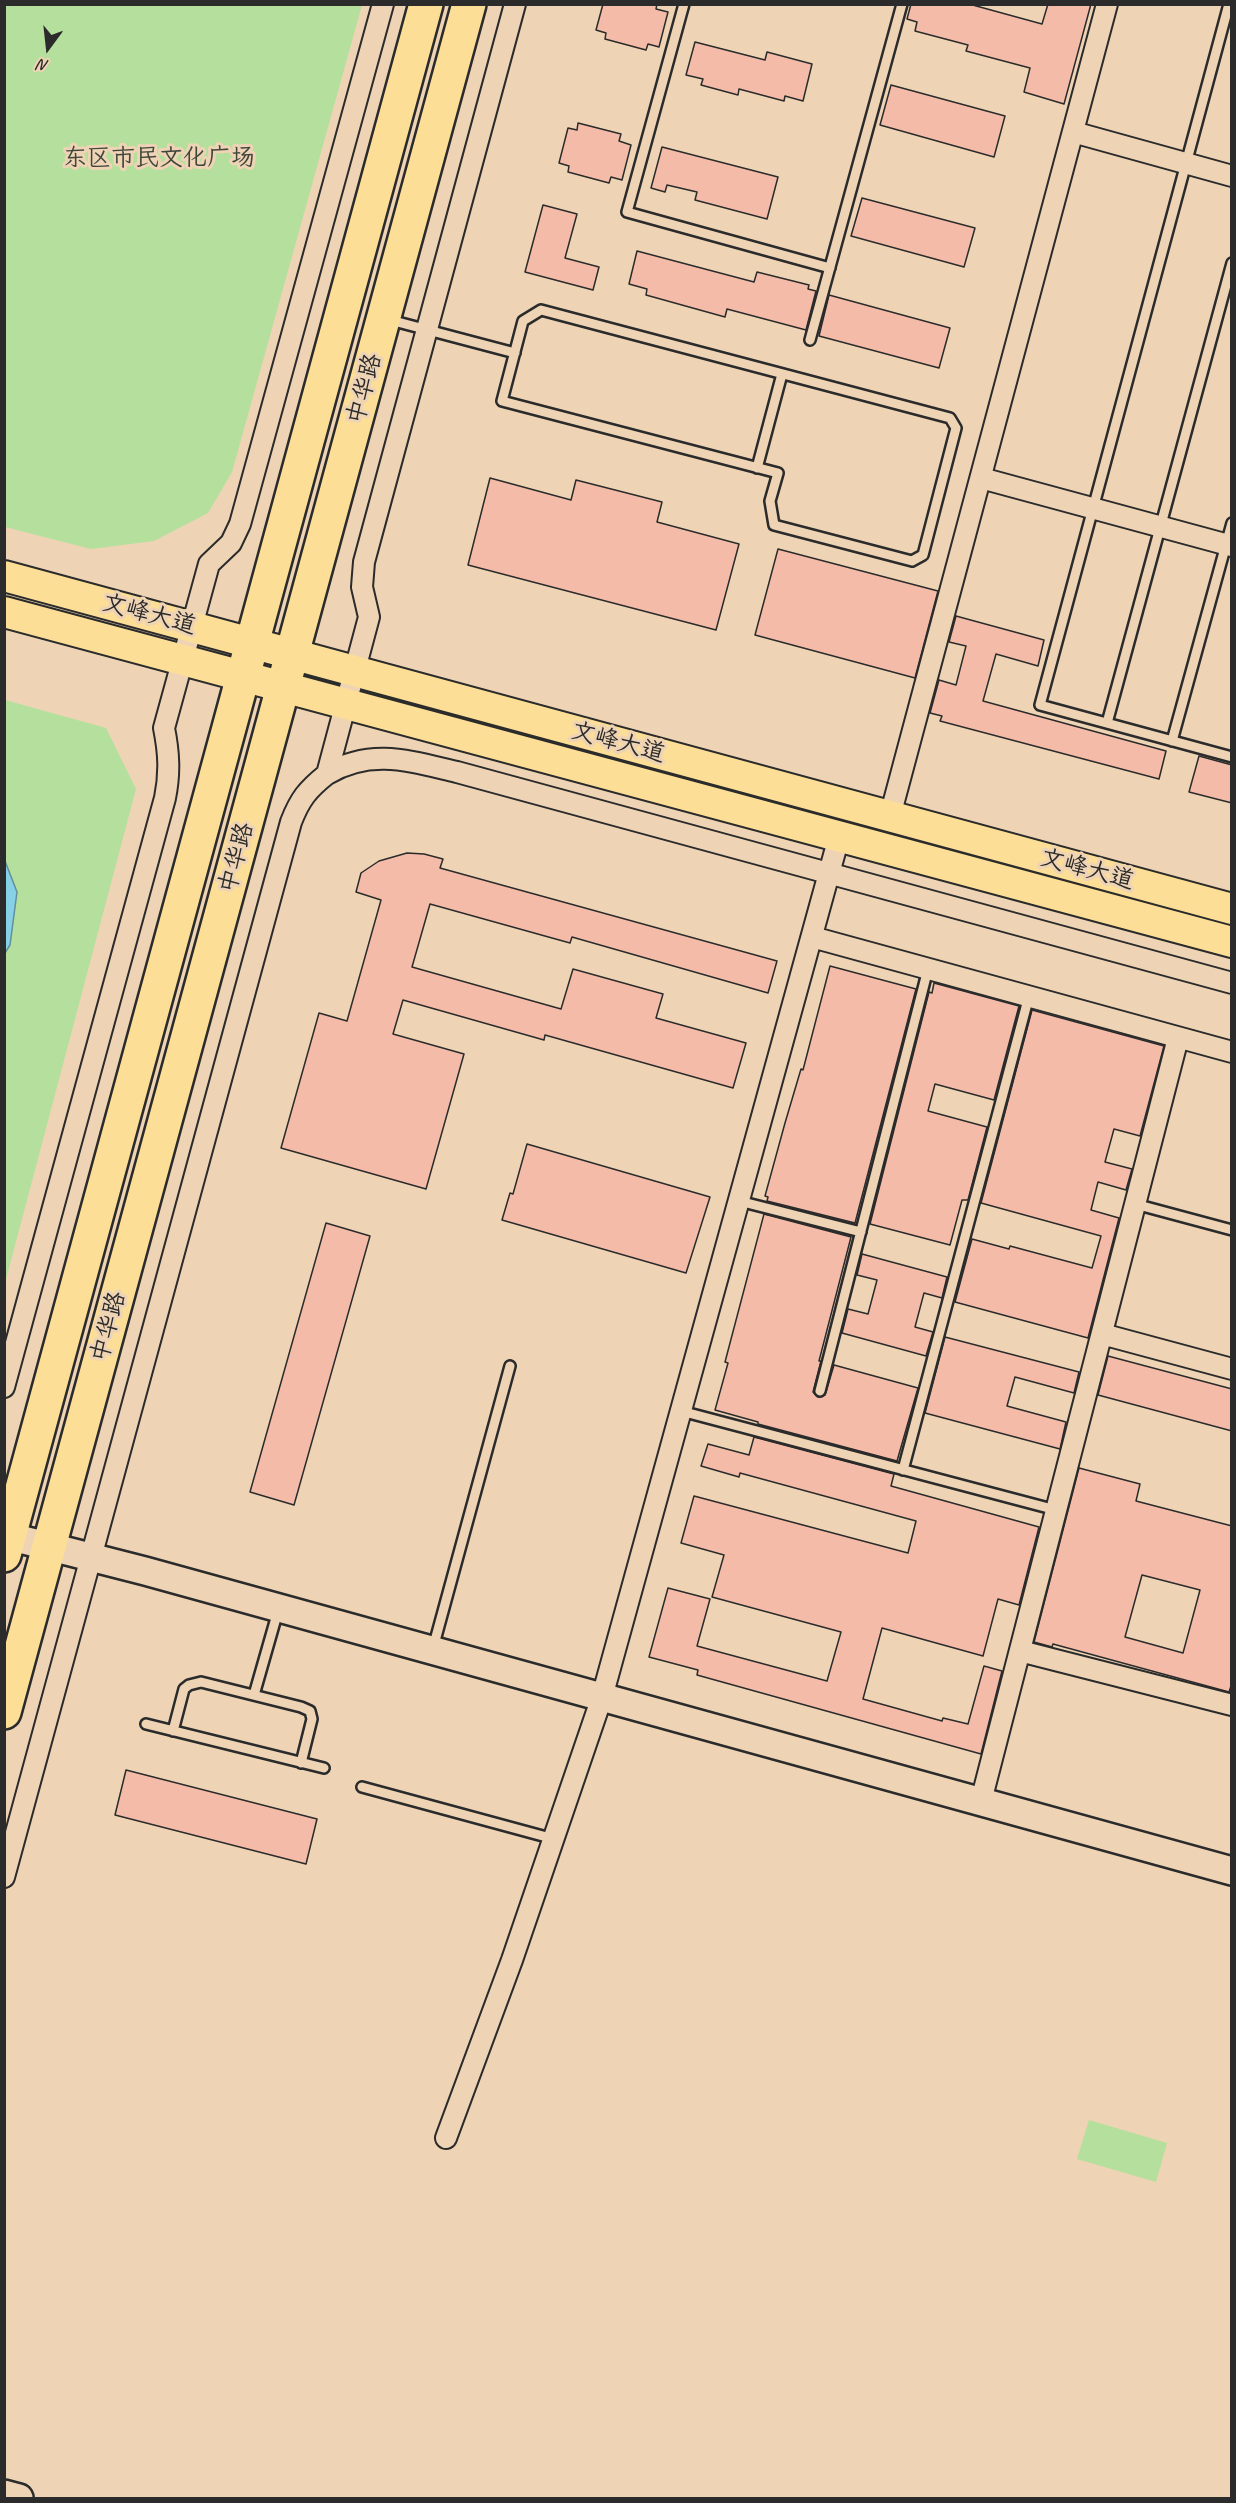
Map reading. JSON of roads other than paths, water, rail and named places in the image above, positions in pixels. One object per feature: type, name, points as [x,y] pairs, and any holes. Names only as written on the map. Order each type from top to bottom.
[{"type":"highway","name":"中华路","points":[[6,1542],[426,4]]},
{"type":"highway","name":"中华路","points":[[4,1712],[469,4]]},
{"type":"main road","name":"文峰大道","points":[[4,576],[1232,909]]},
{"type":"main road","name":"文峰大道","points":[[4,612],[1232,942]]},
{"type":"street","points":[[4,1388],[165,798],[170,756],[164,729],[209,564],[231,543],[240,524],[383,4]]},
{"type":"street","points":[[327,774],[369,617],[362,587],[364,562],[515,4]]},
{"type":"street","points":[[890,816],[1107,4]]},
{"type":"street","points":[[1073,132],[1232,176]]},
{"type":"street","points":[[981,478],[1229,545]]},
{"type":"street","points":[[4,1877],[291,822],[307,790],[327,774],[346,763],[370,759],[406,760],[1232,983]]},
{"type":"street","points":[[446,2138],[554,1839],[602,1697],[839,837]]},
{"type":"street","points":[[812,937],[1232,1052]]},
{"type":"street","points":[[981,1802],[1178,1038]]},
{"type":"street","points":[[1102,1335],[1232,1369]]},
{"type":"street","points":[[6,1542],[50,1547],[91,1557],[1232,1871]]},
{"type":"street","points":[[1020,1651],[1232,1705]]},
{"type":"street","points":[[4,2494],[19,2499]]},
{"type":"lane","points":[[684,4],[627,212],[830,268]]},
{"type":"lane","points":[[810,340],[902,4]]},
{"type":"lane","points":[[1229,4],[1040,705],[1232,757]]},
{"type":"lane","points":[[1107,723],[1232,263]]},
{"type":"lane","points":[[541,310],[782,374],[950,418],[956,428],[923,555],[912,561],[774,525],[770,501],[778,473],[502,401],[524,321],[541,310]]},
{"type":"lane","points":[[384,318],[515,353]]},
{"type":"lane","points":[[757,468],[782,374]]},
{"type":"lane","points":[[1172,741],[1229,545],[1232,523]]},
{"type":"lane","points":[[820,1391],[928,969]]},
{"type":"lane","points":[[903,1470],[1029,996]]},
{"type":"lane","points":[[739,1201],[861,1232]]},
{"type":"lane","points":[[1135,1204],[1232,1230]]},
{"type":"lane","points":[[432,1651],[510,1366]]},
{"type":"lane","points":[[681,1411],[1056,1510]]},
{"type":"lane","points":[[254,1695],[278,1608]]},
{"type":"lane","points":[[173,1731],[184,1689],[189,1685],[201,1682],[254,1695],[310,1711],[312,1719],[301,1763]]},
{"type":"lane","points":[[146,1724],[324,1768]]},
{"type":"lane","points":[[362,1787],[554,1839]]},
{"type":"water","points":[[5,861],[17,892],[10,945],[5,953]]},
{"type":"park label","name":"东区市民文化广场","points":[[159,159]]}]
